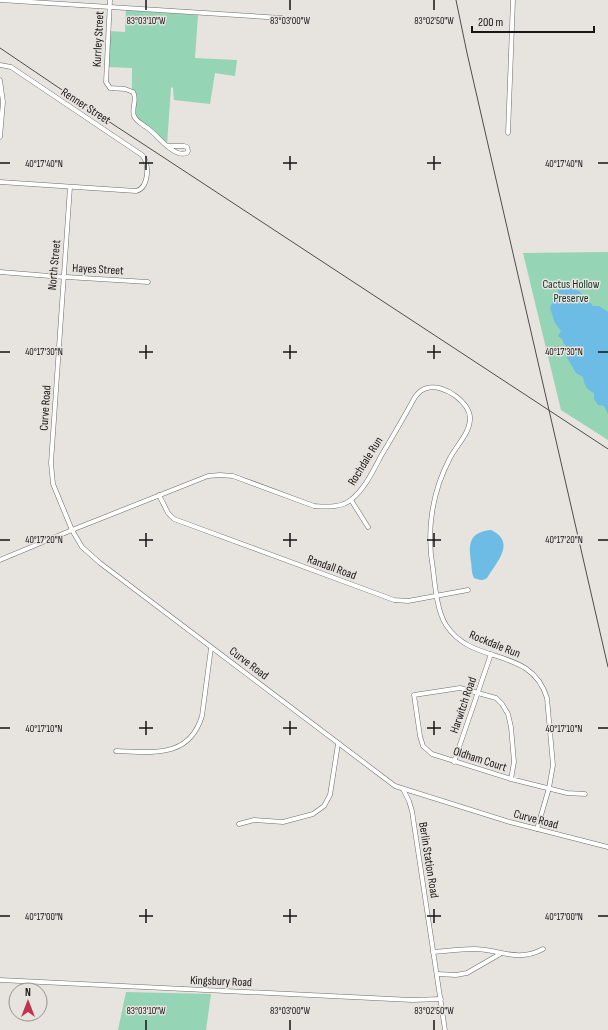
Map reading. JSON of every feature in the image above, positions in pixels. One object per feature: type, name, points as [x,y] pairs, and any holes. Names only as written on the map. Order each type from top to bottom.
[{"type":"street","points":[[0,0],[282,18]]},
{"type":"street","name":"Kurrley Street","points":[[110,0],[105,78],[107,85],[110,88],[129,90],[134,94],[134,116],[168,146]]},
{"type":"street","points":[[508,133],[513,0]]},
{"type":"street","name":"Renner Street","points":[[0,65],[11,67],[142,155],[145,160],[146,175],[143,187],[136,191],[70,187]]},
{"type":"street","points":[[0,80],[3,102],[0,137]]},
{"type":"street","points":[[0,182],[70,187]]},
{"type":"street","name":"North Street","points":[[59,345],[70,187]]},
{"type":"street","name":"Hayes Street","points":[[0,272],[148,282]]},
{"type":"street","name":"Curve Road","points":[[59,345],[51,470],[53,484],[78,542],[90,555],[395,786],[537,830],[608,847]]},
{"type":"street","name":"Rochdale Run","points":[[0,560],[208,476],[234,476],[314,506],[336,506],[351,500],[364,486],[415,397],[427,388],[437,387],[444,389],[465,404],[469,411],[470,420],[468,428],[450,457],[439,484],[432,508],[430,540],[432,568]]},
{"type":"street","name":"Randall Road","points":[[159,495],[168,513],[174,519],[372,592],[402,601],[468,590]]},
{"type":"street","points":[[351,500],[368,527]]},
{"type":"street","name":"Rockdale Run","points":[[432,568],[441,612],[450,631],[468,646],[515,662],[531,671],[538,678],[545,690],[553,765],[549,788],[537,830]]},
{"type":"street","points":[[116,750],[155,752],[169,751],[182,745],[193,735],[202,716],[212,648]]},
{"type":"street","name":"Harwitch Road","points":[[454,762],[491,654]]},
{"type":"street","name":"Oldham Court","points":[[478,693],[460,688],[414,695],[420,736],[423,746],[432,754],[511,779],[567,793],[585,794]]},
{"type":"street","points":[[478,693],[496,698],[508,714],[511,727],[514,762],[511,779]]},
{"type":"street","points":[[239,824],[254,820],[282,822],[313,814],[324,806],[330,795],[338,744]]},
{"type":"street","name":"Berlin Station Road","points":[[403,789],[412,811],[445,1030]]},
{"type":"street","points":[[434,952],[473,949],[500,954],[525,956],[543,949]]},
{"type":"street","points":[[437,974],[456,975],[467,973],[500,954]]},
{"type":"street","name":"Kingsbury Road","points":[[0,980],[404,999],[441,999]]},
{"type":"green space","points":[[126,10],[198,15],[195,58],[237,60],[235,76],[215,73],[210,104],[174,100],[173,88],[171,87],[167,145],[135,115],[132,99],[132,68],[107,67],[109,31],[125,32]]},
{"type":"green space","name":"Cactus Hollow Preserve","points":[[608,252],[608,440],[561,410],[523,253]]},
{"type":"green space","points":[[126,992],[211,994],[206,1030],[118,1030]]},
{"type":"water","points":[[563,283],[579,291],[593,306],[599,306],[608,312],[608,414],[604,406],[598,405],[594,399],[594,393],[586,387],[583,377],[576,373],[566,356],[568,348],[558,336],[561,331],[555,323],[550,308],[555,296],[559,296],[558,291]]},
{"type":"water","points":[[491,530],[499,535],[503,540],[504,547],[502,553],[487,578],[482,580],[474,578],[472,574],[470,544],[479,533]]},
{"type":"railway","points":[[456,0],[608,667]]},
{"type":"railway","points":[[0,48],[105,119],[608,449]]}]
